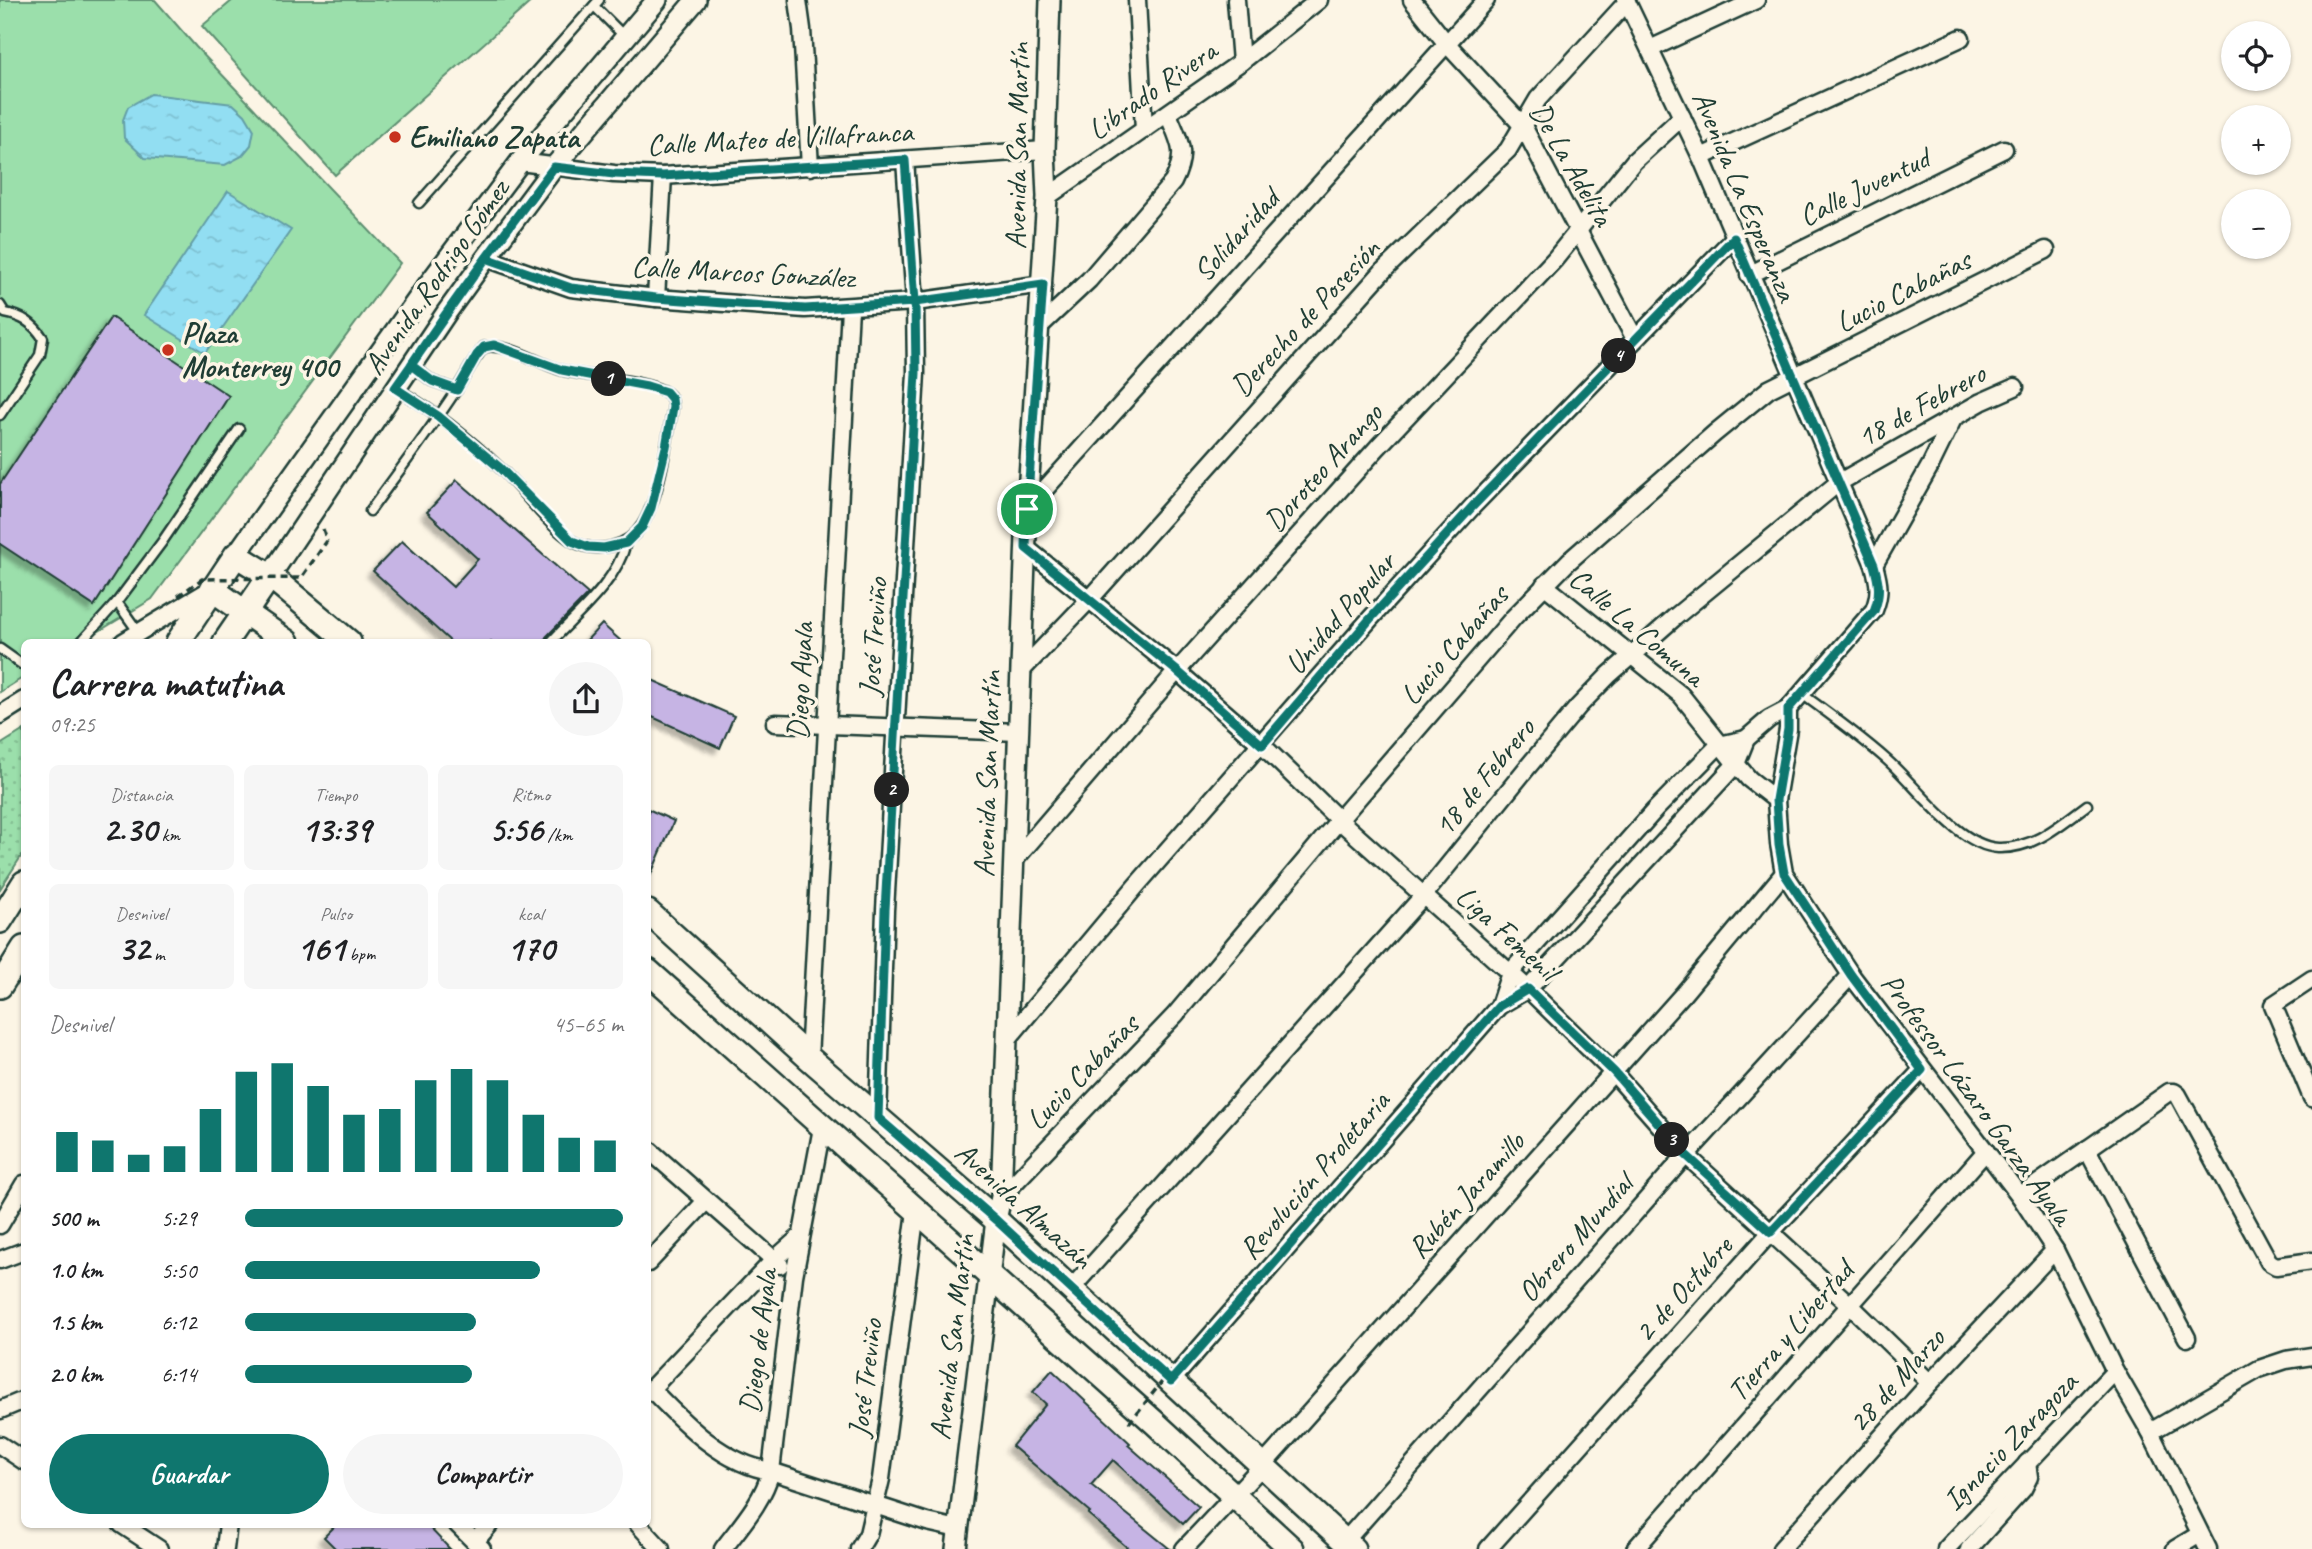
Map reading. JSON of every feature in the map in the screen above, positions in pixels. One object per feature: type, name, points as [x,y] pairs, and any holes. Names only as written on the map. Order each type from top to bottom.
[{"type":"main road","points":[[236,555],[270,576],[345,639]]},
{"type":"main road","name":"Avenida Rodrigo Gómez","points":[[180,639],[236,555]]},
{"type":"main road","name":"Avenida Rodrigo Gómez","points":[[227,639],[270,576]]},
{"type":"main road","points":[[212,589],[283,639]]},
{"type":"main road","points":[[0,921],[21,888]]},
{"type":"main road","name":"Avenida Almazán","points":[[651,915],[809,1058],[996,1220],[1070,1290],[1174,1372],[1263,1465],[1349,1545]]},
{"type":"main road","points":[[0,986],[21,953]]},
{"type":"main road","points":[[651,974],[1154,1422],[1292,1549]]},
{"type":"street","name":"Avenida Rodrigo Gómez","points":[[270,576],[395,388],[486,258],[554,167],[696,0]]},
{"type":"street","points":[[798,0],[810,167]]},
{"type":"street","name":"Avenida San Martín","points":[[957,1539],[1001,1197],[1027,509],[1047,197],[1045,150],[1050,0]]},
{"type":"street","points":[[1137,0],[1144,130]]},
{"type":"street","points":[[1236,0],[1241,62]]},
{"type":"street","name":"Librado Rivera","points":[[1047,197],[1241,62],[1319,0]]},
{"type":"street","name":"De La Adelita","points":[[1412,0],[1447,44],[1522,126],[1636,339]]},
{"type":"street","name":"Solidaridad","points":[[1027,509],[1486,0]]},
{"type":"street","points":[[1650,49],[1756,0]]},
{"type":"street","name":"Avenida La Esperanza","points":[[1626,1],[1701,157],[1874,565],[1880,586],[1874,611]]},
{"type":"street","name":"Derecho de Posesión","points":[[1021,671],[1090,599],[1383,271],[1508,150],[1538,99],[1626,1]]},
{"type":"street","name":"Avenida Rodrigo Gómez","points":[[236,555],[376,356],[520,162],[626,37],[650,3]]},
{"type":"street","points":[[1701,157],[1961,38]]},
{"type":"street","points":[[1040,326],[1089,280],[1173,182],[1182,165],[1182,148],[1168,114]]},
{"type":"street","name":"Doroteo Arango","points":[[1013,862],[1177,671],[1369,457],[1522,295],[1634,162],[1682,117]]},
{"type":"street","name":"Calle Juventud","points":[[1749,275],[2004,149]]},
{"type":"street","name":"Calle Mateo de Villafranca","points":[[520,162],[614,174],[663,176],[1045,150]]},
{"type":"street","name":"José Treviño","points":[[878,1118],[885,910],[916,373],[915,302],[905,160]]},
{"type":"street","points":[[656,298],[663,176]]},
{"type":"street","name":"Unidad Popular","points":[[1006,1041],[1136,886],[1370,619],[1473,506],[1734,238]]},
{"type":"street","name":"Lucio Cabañas","points":[[1001,1197],[1175,1015],[1339,820],[1514,617],[1545,585],[1732,418],[1769,390],[2046,250]]},
{"type":"street","name":"Calle Marcos González","points":[[486,258],[571,288],[754,307],[850,308],[1043,284]]},
{"type":"street","name":"Diego Ayala","points":[[809,1058],[850,308]]},
{"type":"street","name":"18 de Febrero","points":[[1070,1290],[1424,895],[1578,707],[1630,655],[1838,482],[1981,402],[2015,387]]},
{"type":"street","points":[[1874,565],[1930,466],[1953,419]]},
{"type":"street","name":"Liga Femenil","points":[[1026,548],[1177,671],[1262,745],[1339,820],[1528,989],[1614,1072],[1686,1155],[1930,1382]]},
{"type":"street","name":"Calle La Comuna","points":[[1545,585],[1681,695],[1749,779],[1776,800]]},
{"type":"street","points":[[128,639],[212,589]]},
{"type":"street","name":"Revolución Proletaria","points":[[1174,1372],[1499,1006],[1528,989],[1736,764],[1746,739],[1769,719],[1788,709],[1874,611]]},
{"type":"street","points":[[0,715],[21,702]]},
{"type":"street","name":"Professor Lázaro Garza Ayala","points":[[1788,709],[1788,729],[1776,800],[1784,873],[1851,975],[2020,1196],[2054,1250],[2208,1549]]},
{"type":"street","points":[[775,723],[1019,732]]},
{"type":"street","name":"Revolución Proletaria","points":[[1499,1006],[1510,973],[1655,810],[1719,745],[1746,739]]},
{"type":"street","name":"Rubén Jaramillo","points":[[1184,1549],[1263,1465],[1614,1072],[1784,873]]},
{"type":"street","name":"Obrero Mundial","points":[[1349,1545],[1686,1155],[1851,975]]},
{"type":"street","points":[[2312,979],[2273,1005],[2305,1070],[2312,1098]]},
{"type":"street","name":"2 de Octubre","points":[[1488,1549],[1771,1232],[1922,1070]]},
{"type":"street","points":[[2020,1196],[2169,1092],[2174,1092],[2270,1264],[2312,1261]]},
{"type":"street","name":"Diego de Ayala","points":[[723,1549],[756,1506],[771,1471],[794,1276],[822,1128]]},
{"type":"street","points":[[2087,1149],[2187,1338]]},
{"type":"street","name":"Tierra y Libertad","points":[[1635,1549],[1986,1151]]},
{"type":"street","points":[[651,1152],[705,1202],[794,1276]]},
{"type":"street","points":[[0,1225],[21,1189]]},
{"type":"street","points":[[651,1260],[705,1202]]},
{"type":"street","name":"José Treviño","points":[[859,1549],[868,1534],[887,1440],[895,1359],[916,1210]]},
{"type":"street","points":[[651,1388],[774,1260],[801,1236]]},
{"type":"street","name":"28 de Marzo","points":[[1781,1549],[1930,1382],[2054,1250]]},
{"type":"street","points":[[0,1260],[21,1252]]},
{"type":"street","points":[[2150,1432],[2259,1369],[2286,1360],[2312,1356]]},
{"type":"street","name":"Ignacio Zaragoza","points":[[1946,1549],[2115,1371]]},
{"type":"street","points":[[651,1392],[704,1438],[749,1466],[875,1505],[957,1539]]},
{"type":"street","points":[[0,1410],[21,1402]]},
{"type":"street","points":[[0,1445],[21,1459]]},
{"type":"street","points":[[1969,1549],[2023,1489],[2029,1477],[2027,1463]]},
{"type":"street","points":[[127,1528],[159,1549]]},
{"type":"street","points":[[225,1549],[228,1528]]},
{"type":"street","points":[[461,1528],[478,1545],[488,1528]]},
{"type":"street","points":[[642,1528],[662,1549]]},
{"type":"street","points":[[2175,1549],[2200,1534]]},
{"type":"lane","points":[[419,203],[596,3],[626,37]]},
{"type":"lane","points":[[0,415],[40,355],[43,346],[43,338],[36,327],[23,318],[2,312]]},
{"type":"lane","points":[[370,511],[438,416],[457,390],[484,347],[494,345],[562,370],[666,392],[672,399],[673,407],[651,508],[642,527],[626,543],[604,548],[588,547],[572,541],[500,468],[438,416],[395,388]]},
{"type":"lane","points":[[411,365],[432,381],[457,390]]},
{"type":"lane","points":[[83,639],[117,602],[162,542],[239,429]]},
{"type":"lane","points":[[554,639],[608,581],[622,561],[626,543]]},
{"type":"lane","points":[[117,602],[139,633]]},
{"type":"lane","points":[[0,649],[21,664]]},
{"type":"lane","points":[[1802,694],[1889,761],[1957,829],[1983,846],[2016,847],[2038,840],[2087,805]]},
{"type":"path","points":[[178,596],[202,579],[301,578],[327,541]]},
{"type":"path","points":[[1129,1423],[1174,1372]]},
{"type":"green space","name":"Plaza Monterrey 400","points":[[0,0],[155,0],[400,263],[152,599],[86,639],[21,639],[21,679],[0,692]]},
{"type":"green space","points":[[233,0],[533,0],[335,175],[202,26]]},
{"type":"green space","points":[[21,732],[21,857],[0,889],[0,745]]},
{"type":"water","points":[[151,94],[233,104],[245,115],[254,130],[251,145],[242,156],[225,165],[145,158],[124,138],[123,120],[128,107]]},
{"type":"water","points":[[228,191],[291,230],[205,353],[144,315]]},
{"type":"building","points":[[111,317],[229,396],[94,606],[0,544],[0,484]]},
{"type":"building","points":[[457,480],[588,594],[546,639],[448,639],[373,571],[402,541],[453,587],[478,559],[427,512]]},
{"type":"building","points":[[602,624],[619,639],[588,639]]},
{"type":"building","points":[[652,680],[734,716],[720,748],[651,716]]},
{"type":"building","points":[[651,810],[674,821],[651,874]]},
{"type":"building","points":[[1052,1370],[1130,1443],[1128,1445],[1199,1507],[1183,1524],[1113,1460],[1091,1485],[1170,1549],[1129,1549],[1012,1446],[1046,1404],[1033,1392]]},
{"type":"building","points":[[333,1528],[430,1528],[450,1549],[336,1549],[324,1537]]},
{"type":"place","name":"Emiliano Zapata","points":[[395,137]]},
{"type":"place","name":"Plaza Monterrey 400","points":[[168,350]]},
{"type":"route","points":[[1027,509],[1026,548],[1177,671],[1262,745],[1370,619],[1473,506],[1734,238],[1874,565],[1880,586],[1874,611],[1788,709],[1788,729],[1776,800],[1784,873],[1851,975],[1922,1070],[1771,1232],[1686,1155],[1614,1072],[1528,989],[1499,1006],[1171,1381],[996,1220],[878,1118],[885,910],[916,373],[915,302],[905,160],[663,176],[554,167],[486,258],[411,365],[432,381],[457,390],[477,355],[484,347],[494,345],[562,370],[666,392],[672,399],[673,407],[651,508],[642,527],[626,543],[604,548],[588,547],[572,541],[500,468],[438,416],[395,388],[447,312],[486,258],[571,288],[754,307],[850,308],[915,302],[1043,284],[1027,509]]}]
